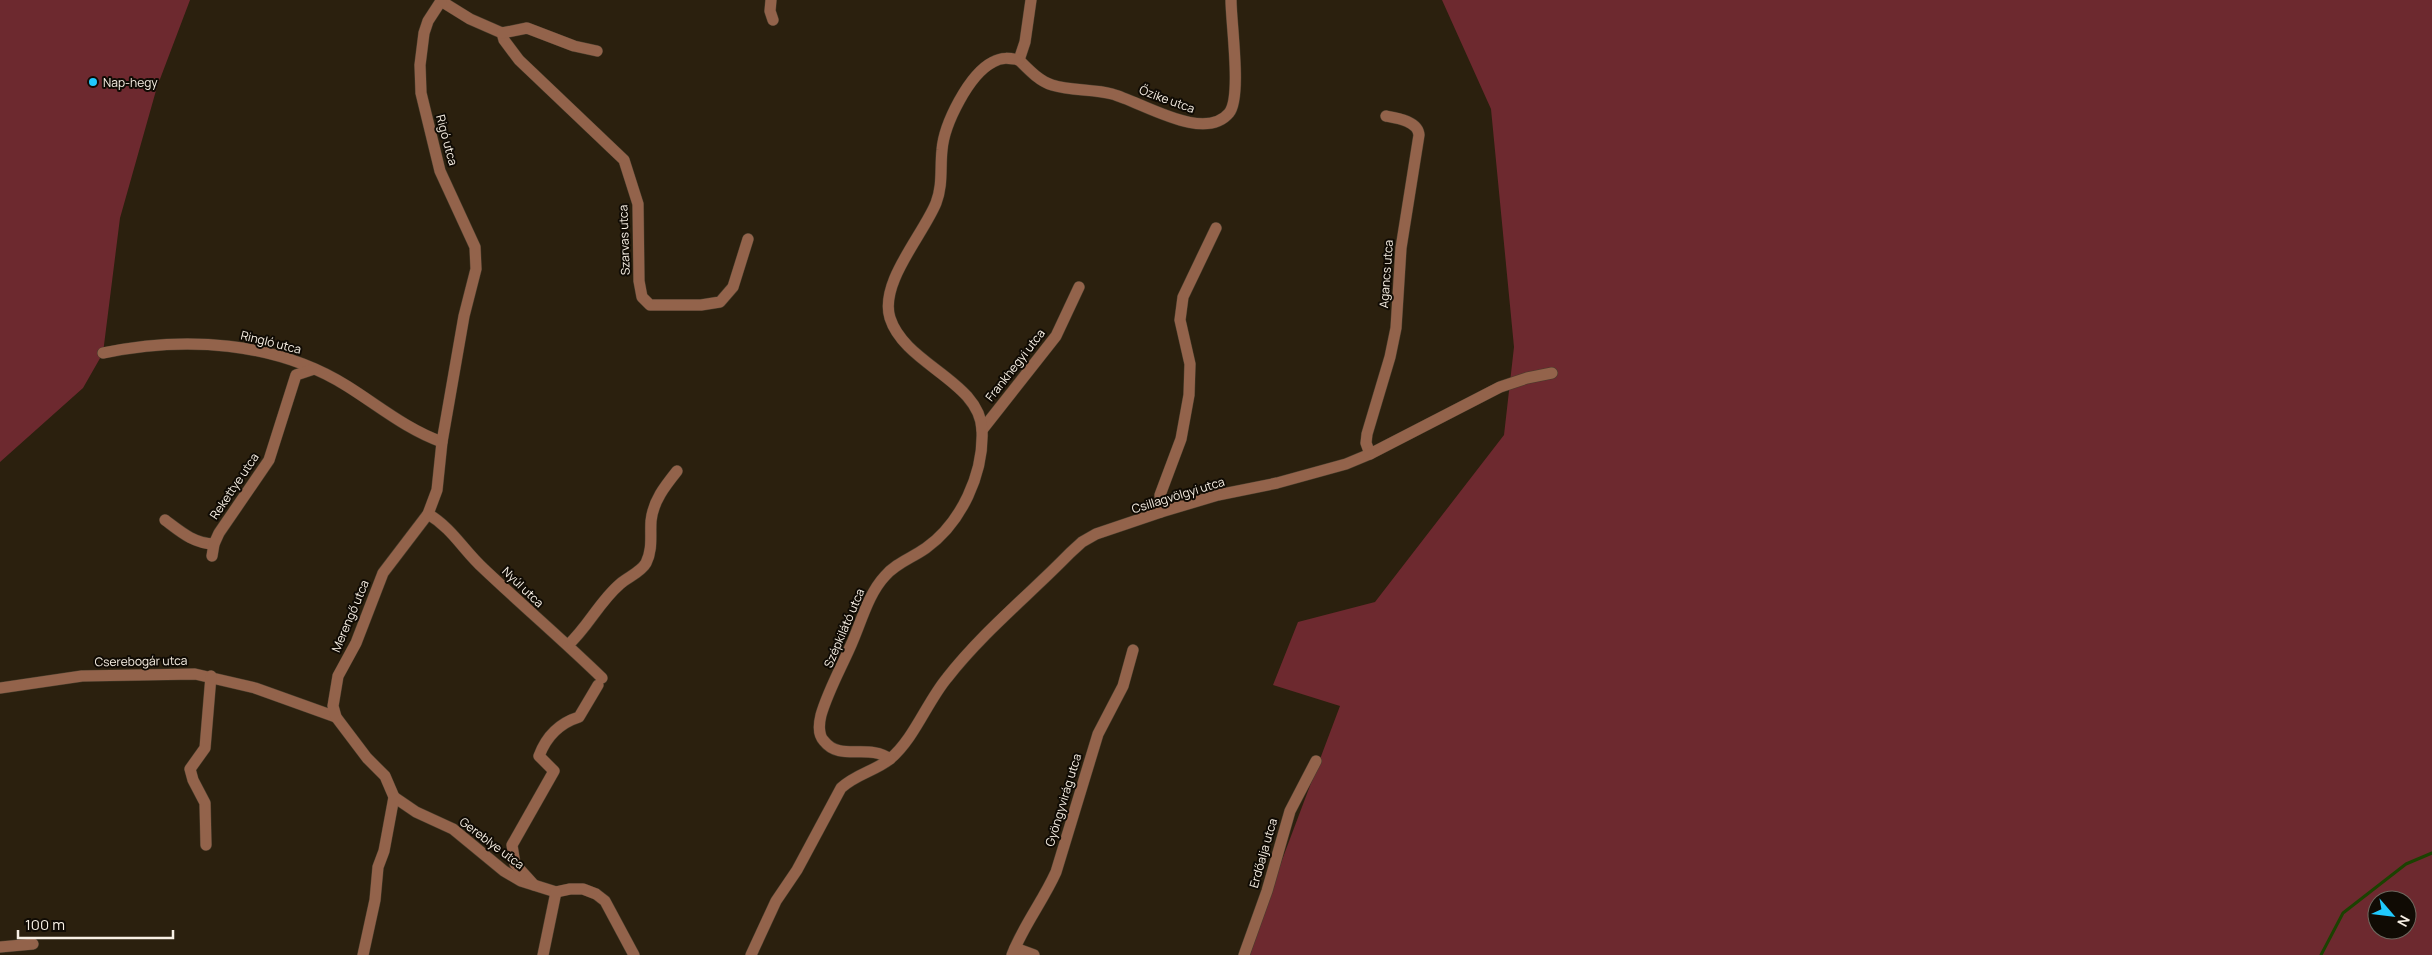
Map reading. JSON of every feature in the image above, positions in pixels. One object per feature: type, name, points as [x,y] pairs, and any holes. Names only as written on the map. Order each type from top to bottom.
[{"type":"street","points":[[441,0],[470,20],[502,33],[526,28],[574,46],[598,51]]},
{"type":"street","name":"Rigó utca","points":[[441,0],[428,21],[424,33],[420,65],[421,93],[440,171],[475,247],[476,269],[472,283]]},
{"type":"street","points":[[771,0],[770,11],[774,20]]},
{"type":"street","name":"Őzike utca","points":[[1019,60],[1040,79],[1051,85],[1112,94],[1186,122],[1213,123],[1229,113],[1235,97],[1237,80],[1231,28],[1231,0]]},
{"type":"street","points":[[1019,60],[1025,42],[1030,3]]},
{"type":"street","name":"Szarvas utca","points":[[502,33],[504,40],[519,60],[624,160],[638,204],[639,281],[642,297],[650,305],[701,305],[720,302],[733,287],[748,239]]},
{"type":"street","name":"Szépkilátó utca","points":[[890,759],[874,751],[840,751],[831,748],[821,738],[820,718],[874,590],[895,566],[939,538],[961,510],[973,484],[982,430],[977,412],[965,395],[918,356],[901,337],[890,319],[889,292],[936,203],[942,180],[944,136],[967,88],[976,75],[992,62],[1006,58],[1019,60]]},
{"type":"street","name":"Agancs utca","points":[[1370,454],[1366,443],[1367,434],[1390,357],[1396,328],[1401,248],[1419,133],[1418,128],[1410,123],[1386,116]]},
{"type":"street","points":[[1161,512],[1160,495],[1181,439],[1189,395],[1190,364],[1180,320],[1182,297],[1216,228]]},
{"type":"street","name":"Merengő utca","points":[[336,717],[334,706],[338,676],[356,643],[383,573],[428,514],[437,490],[442,442],[464,316],[472,283]]},
{"type":"street","name":"Frankhegyi utca","points":[[982,430],[1056,336],[1079,287]]},
{"type":"street","name":"Ringló utca","points":[[103,353],[149,345],[238,347],[278,355],[314,369],[346,386],[384,413],[421,434],[442,442]]},
{"type":"street","name":"Rekettye utca","points":[[165,520],[189,538],[203,543],[213,550],[269,460],[296,375],[314,369]]},
{"type":"street","name":"Csillagvölgyi utca","points":[[890,759],[904,745],[932,698],[952,672],[1070,553],[1096,534],[1218,495],[1324,471],[1370,454],[1500,388],[1527,378],[1552,373]]},
{"type":"street","points":[[568,645],[586,628],[599,607],[618,585],[646,564],[651,546],[653,511],[663,488],[677,471]]},
{"type":"street","name":"Nyúl utca","points":[[428,514],[453,533],[482,568],[521,605],[568,645],[600,682],[579,717],[566,721],[544,742],[539,756],[554,772],[512,845],[515,864],[534,885]]},
{"type":"street","name":"Gyöngyvirág utca","points":[[1013,951],[1056,872],[1098,734],[1123,686],[1133,650]]},
{"type":"street","name":"Cserebogár utca","points":[[0,688],[82,676],[179,673],[211,676],[255,688],[336,717]]},
{"type":"street","points":[[206,845],[205,803],[192,780],[190,769],[205,748],[211,676]]},
{"type":"street","points":[[336,717],[367,758],[385,776],[394,797],[384,851],[378,867],[375,900],[363,955]]},
{"type":"street","points":[[751,955],[776,900],[797,870],[841,788],[848,781],[875,770],[890,759]]},
{"type":"street","name":"Erdőalja utca","points":[[1244,955],[1267,891],[1290,811],[1316,761]]},
{"type":"street","name":"Gereblye utca","points":[[394,797],[416,812],[453,829],[504,871],[521,882],[556,892],[570,889],[583,890],[600,898],[612,913],[634,955]]},
{"type":"street","points":[[543,955],[556,892]]},
{"type":"street","points":[[0,947],[33,944]]},
{"type":"street","points":[[1013,951],[1034,955]]},
{"type":"shaded area","points":[[0,0],[190,0],[157,87],[120,218],[103,353],[83,388],[0,462]]},
{"type":"shaded area","points":[[1442,0],[2432,0],[2432,955],[1250,955],[1282,860],[1340,706],[1273,685],[1298,622],[1375,602],[1504,435],[1514,347],[1491,109]]},
{"type":"waterway","points":[[2321,955],[2343,913],[2406,864],[2432,853]]},
{"type":"place","name":"Nap-hegy","points":[[93,82]]}]
